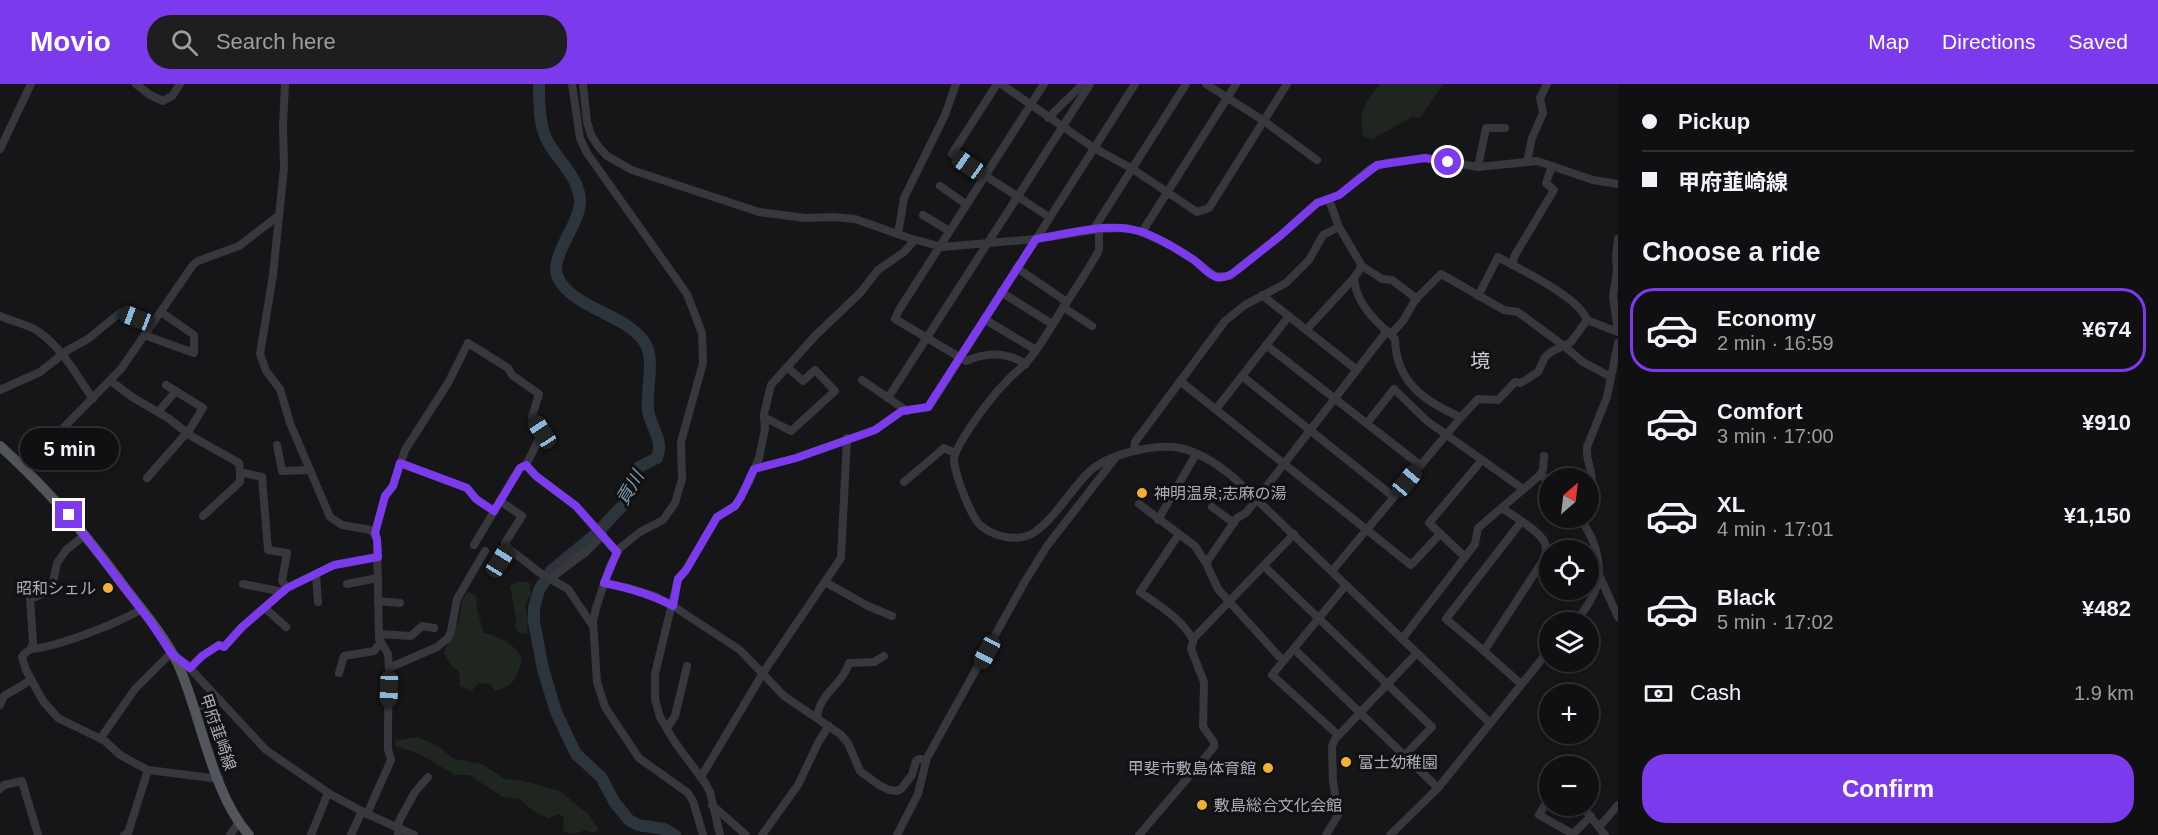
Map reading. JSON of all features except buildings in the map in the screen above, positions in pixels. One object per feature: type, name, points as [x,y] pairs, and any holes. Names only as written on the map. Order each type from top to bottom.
[{"type":"main road","name":"甲府韮崎線","points":[[0,446],[24,468],[85,535],[142,609],[171,653],[182,674],[224,794],[249,835]]},
{"type":"street","points":[[0,149],[31,84]]},
{"type":"street","points":[[136,84],[150,95],[163,101],[172,96],[180,84]]},
{"type":"street","points":[[285,84],[284,168],[273,275],[260,354],[266,371],[280,390],[283,404],[330,517],[342,525],[365,528],[375,533]]},
{"type":"street","points":[[572,84],[580,138],[586,153],[687,294],[702,333],[703,363],[681,442],[682,479],[675,503],[663,519],[630,539],[617,552],[604,583],[593,627],[597,682],[605,707],[639,758],[688,793],[693,801],[703,835]]},
{"type":"street","points":[[583,84],[587,122],[591,135],[607,156],[625,167],[759,212],[805,218],[855,219],[939,247],[1127,228],[1142,232],[1170,246],[1215,276],[1230,276],[1317,203],[1339,195],[1370,169],[1386,163],[1425,158],[1478,167],[1537,162],[1593,180],[1618,184]]},
{"type":"street","points":[[898,234],[904,198],[945,115],[956,84]]},
{"type":"street","points":[[1049,217],[952,154],[999,84],[1048,118],[1064,125],[1094,148],[1131,168],[1197,212],[1209,208],[1287,84]]},
{"type":"street","points":[[1026,364],[1003,354],[982,356],[966,361],[896,319],[899,310],[1044,84]]},
{"type":"street","points":[[1048,118],[1083,84]]},
{"type":"street","points":[[888,398],[1090,84]]},
{"type":"street","points":[[754,469],[796,458],[847,438],[875,430],[902,411],[928,407],[1135,84]]},
{"type":"street","points":[[1186,84],[1131,168],[1096,230],[1099,250],[1026,364],[1005,382],[993,397],[962,439],[955,453],[956,470],[973,516],[981,525],[1000,536],[1022,538],[1033,533],[1042,525],[1090,471],[1116,457],[1134,451],[1166,447],[1181,448],[1196,453],[1214,462],[1257,499],[1489,722]]},
{"type":"street","points":[[1206,84],[1264,121],[1317,160]]},
{"type":"street","points":[[1142,232],[1236,84]]},
{"type":"street","points":[[1527,162],[1532,138],[1543,113],[1540,98],[1547,84]]},
{"type":"street","points":[[1478,167],[1486,128],[1505,128]]},
{"type":"street","points":[[1512,265],[1515,255],[1554,190],[1545,183],[1552,166]]},
{"type":"street","points":[[940,186],[966,204]]},
{"type":"street","points":[[1329,200],[1339,227],[1362,266],[1382,279],[1392,280],[1417,299]]},
{"type":"street","points":[[923,215],[949,231]]},
{"type":"street","points":[[24,468],[111,381],[193,265],[239,246],[278,216]]},
{"type":"street","points":[[1134,451],[1135,442],[1225,321],[1234,313],[1286,283],[1308,260],[1323,235],[1339,227]]},
{"type":"street","points":[[1478,296],[1498,257],[1540,280],[1578,305],[1587,320],[1618,332],[1613,296],[1617,272],[1618,239]]},
{"type":"street","points":[[720,835],[710,792],[660,717],[654,688],[655,674],[678,579],[686,570],[717,517],[735,506],[741,497],[754,469],[765,429],[764,417],[771,385],[828,323],[860,293],[878,270],[915,240]]},
{"type":"street","points":[[1306,330],[1354,278],[1362,266]]},
{"type":"street","points":[[1017,268],[1092,326]]},
{"type":"street","points":[[1206,563],[1237,518],[1246,513],[1358,370],[1417,299],[1442,274],[1504,310],[1518,312],[1583,362],[1611,377]]},
{"type":"street","points":[[1354,278],[1356,290],[1364,307],[1395,339],[1396,353],[1401,367],[1416,391],[1440,408],[1460,417]]},
{"type":"street","points":[[1001,292],[1052,324]]},
{"type":"street","points":[[1262,296],[1358,370]]},
{"type":"street","points":[[0,390],[40,372],[63,354],[88,339],[121,312],[152,324]]},
{"type":"street","points":[[144,335],[194,353],[194,335],[160,312]]},
{"type":"street","points":[[0,316],[39,332],[63,354],[93,399]]},
{"type":"street","points":[[1216,409],[1289,316]]},
{"type":"street","points":[[984,319],[1035,351]]},
{"type":"street","points":[[1332,571],[1460,417],[1478,399],[1498,400],[1515,382],[1521,383],[1538,372],[1545,357],[1571,342],[1587,320]]},
{"type":"street","points":[[351,835],[365,813],[391,760],[388,749],[389,668],[388,654],[380,638],[378,557],[375,533],[385,496],[393,486],[405,450],[448,383],[468,343],[508,368],[512,375],[539,394],[532,417],[542,432],[526,465],[520,468],[474,544]]},
{"type":"street","points":[[1590,468],[1586,455],[1587,447],[1599,419],[1618,343]]},
{"type":"street","points":[[1266,345],[1420,465]]},
{"type":"street","points":[[764,417],[792,431],[835,391],[815,370],[803,381],[787,367]]},
{"type":"street","points":[[1242,376],[1394,497]]},
{"type":"street","points":[[862,380],[907,411]]},
{"type":"street","points":[[111,381],[132,398],[239,463],[240,482],[203,516]]},
{"type":"street","points":[[1180,381],[1411,565],[1440,534]]},
{"type":"street","points":[[147,478],[187,432],[203,408],[166,385]]},
{"type":"street","points":[[1367,423],[1394,389],[1427,421],[1523,489]]},
{"type":"street","points":[[158,412],[176,391]]},
{"type":"street","points":[[701,777],[763,673],[841,558],[847,438]]},
{"type":"street","points":[[277,445],[282,471],[310,470]]},
{"type":"street","points":[[904,482],[944,447],[955,453]]},
{"type":"street","points":[[1158,519],[1196,453]]},
{"type":"street","points":[[1543,468],[1544,456]]},
{"type":"street","points":[[897,835],[918,794],[926,760],[1024,583],[1047,546],[1116,457]]},
{"type":"street","points":[[1465,557],[1429,523],[1482,460]]},
{"type":"street","points":[[400,463],[467,488],[476,499],[494,511]]},
{"type":"street","points":[[526,465],[536,476],[576,506],[617,552]]},
{"type":"street","points":[[240,472],[262,477],[268,550],[287,554],[282,581],[285,590]]},
{"type":"street","points":[[1402,639],[1475,544],[1478,528],[1539,476]]},
{"type":"street","points":[[500,501],[522,516],[505,543],[508,548],[540,573],[568,589],[593,627]]},
{"type":"street","points":[[1139,504],[1195,546],[1218,589],[1283,661]]},
{"type":"street","points":[[1212,507],[1234,523]]},
{"type":"street","points":[[1484,651],[1546,554],[1545,543],[1538,534],[1502,508]]},
{"type":"street","points":[[1521,522],[1446,619],[1521,684]]},
{"type":"street","points":[[1585,528],[1598,558],[1600,577],[1618,617]]},
{"type":"street","points":[[552,580],[555,575],[586,552],[602,534]]},
{"type":"street","points":[[1179,534],[1140,592],[1179,622],[1193,640]]},
{"type":"street","points":[[1139,835],[1214,747],[1214,742],[1203,727],[1204,682],[1191,650],[1193,640],[1294,534]]},
{"type":"street","points":[[31,649],[33,642],[30,599],[47,592],[53,582],[57,563],[66,550],[85,535]]},
{"type":"street","points":[[500,561],[508,548]]},
{"type":"street","points":[[389,668],[437,647],[448,638],[457,599],[484,551]]},
{"type":"street","points":[[190,668],[202,656],[219,645],[224,647],[242,627],[285,590],[334,565],[378,557]]},
{"type":"street","points":[[1264,566],[1432,727],[1405,755]]},
{"type":"street","points":[[316,574],[318,602]]},
{"type":"street","points":[[1583,612],[1600,577]]},
{"type":"street","points":[[347,584],[378,578]]},
{"type":"street","points":[[825,582],[868,606],[892,616]]},
{"type":"street","points":[[604,583],[655,596],[740,650],[784,696],[829,726],[848,743],[860,771],[889,790],[897,791],[902,788],[912,775],[916,761],[926,760]]},
{"type":"street","points":[[243,584],[285,590]]},
{"type":"street","points":[[1338,735],[1272,675],[1346,585]]},
{"type":"street","points":[[378,601],[400,603]]},
{"type":"street","points":[[265,608],[286,627]]},
{"type":"street","points":[[142,609],[127,618],[47,648],[31,649],[22,657],[26,670],[43,701],[58,718],[100,739],[120,755],[148,770],[219,779]]},
{"type":"street","points":[[380,638],[411,636],[422,626],[434,628]]},
{"type":"street","points":[[339,673],[344,656],[374,651],[380,638]]},
{"type":"street","points":[[1294,649],[1438,788]]},
{"type":"street","points":[[100,739],[135,689],[171,653],[190,668],[266,750],[328,793],[399,832],[414,835]]},
{"type":"street","points":[[1326,835],[1338,815],[1333,781],[1332,746],[1338,735],[1417,653]]},
{"type":"street","points":[[817,718],[818,705],[846,675],[849,663],[874,662],[884,656]]},
{"type":"street","points":[[1395,834],[1438,788],[1539,662]]},
{"type":"street","points":[[667,728],[675,716],[687,666]]},
{"type":"street","points":[[0,705],[4,696],[31,680]]},
{"type":"street","points":[[194,708],[220,700]]},
{"type":"street","points":[[762,835],[798,785],[819,741],[829,726]]},
{"type":"street","points":[[124,835],[128,833],[148,770]]},
{"type":"street","points":[[399,832],[399,821],[415,792],[428,777]]},
{"type":"street","points":[[0,789],[22,781],[38,835]]},
{"type":"street","points":[[311,835],[328,793]]},
{"type":"street","points":[[711,804],[746,835]]},
{"type":"street","points":[[1599,827],[1618,805]]},
{"type":"street","points":[[1541,816],[1573,834],[1591,816],[1605,835]]},
{"type":"street","points":[[230,835],[239,822]]},
{"type":"shaded area","points":[[1381,84],[1443,84],[1420,118],[1412,117],[1372,139],[1363,136],[1362,113],[1370,96]]},
{"type":"shaded area","points":[[519,581],[530,583],[531,594],[525,605],[528,619],[527,634],[520,633],[515,627],[516,618],[510,586]]},
{"type":"shaded area","points":[[468,592],[476,596],[477,610],[484,633],[506,642],[522,658],[514,680],[502,689],[495,691],[490,684],[478,683],[472,691],[460,686],[459,672],[444,653],[459,620],[463,598]]},
{"type":"shaded area","points":[[418,737],[439,747],[454,759],[482,764],[505,779],[520,780],[560,791],[589,815],[598,829],[595,833],[584,830],[576,834],[569,833],[563,830],[564,817],[557,814],[549,819],[532,810],[520,799],[503,797],[469,775],[456,775],[417,753],[395,746],[395,741]]},
{"type":"waterway","name":"貢川","points":[[539,84],[540,111],[546,138],[576,183],[580,201],[579,210],[557,260],[558,278],[577,298],[630,328],[640,336],[647,347],[650,361],[648,410],[658,439],[659,451],[657,458],[639,467],[633,477],[624,504],[596,534],[551,571],[539,590],[534,608],[534,622],[543,669],[556,712],[576,754],[601,777],[615,803],[629,820],[638,825],[664,829],[675,835]]},
{"type":"place","name":"神明温泉;志麻の湯","points":[[1142,493]]},
{"type":"place","name":"昭和シェル","points":[[108,588]]},
{"type":"place","name":"富士幼稚園","points":[[1346,762]]},
{"type":"place","name":"甲斐市敷島体育館","points":[[1268,768]]},
{"type":"place","name":"敷島総合文化会館","points":[[1202,805]]},
{"type":"district","name":"境","points":[[1480,361]]},
{"type":"route","points":[[69,515],[150,621],[171,653],[190,668],[202,656],[219,645],[224,647],[242,627],[287,588],[334,565],[378,557],[375,533],[385,496],[393,486],[400,463],[467,488],[476,499],[494,511],[520,468],[526,465],[536,476],[576,506],[617,552],[604,583],[655,596],[673,606],[678,579],[686,570],[717,517],[735,506],[754,469],[796,458],[847,438],[875,430],[902,411],[928,407],[1036,239],[1099,229],[1127,228],[1144,233],[1170,246],[1208,272],[1221,278],[1230,276],[1317,203],[1339,195],[1377,165],[1425,158],[1448,162]]}]
